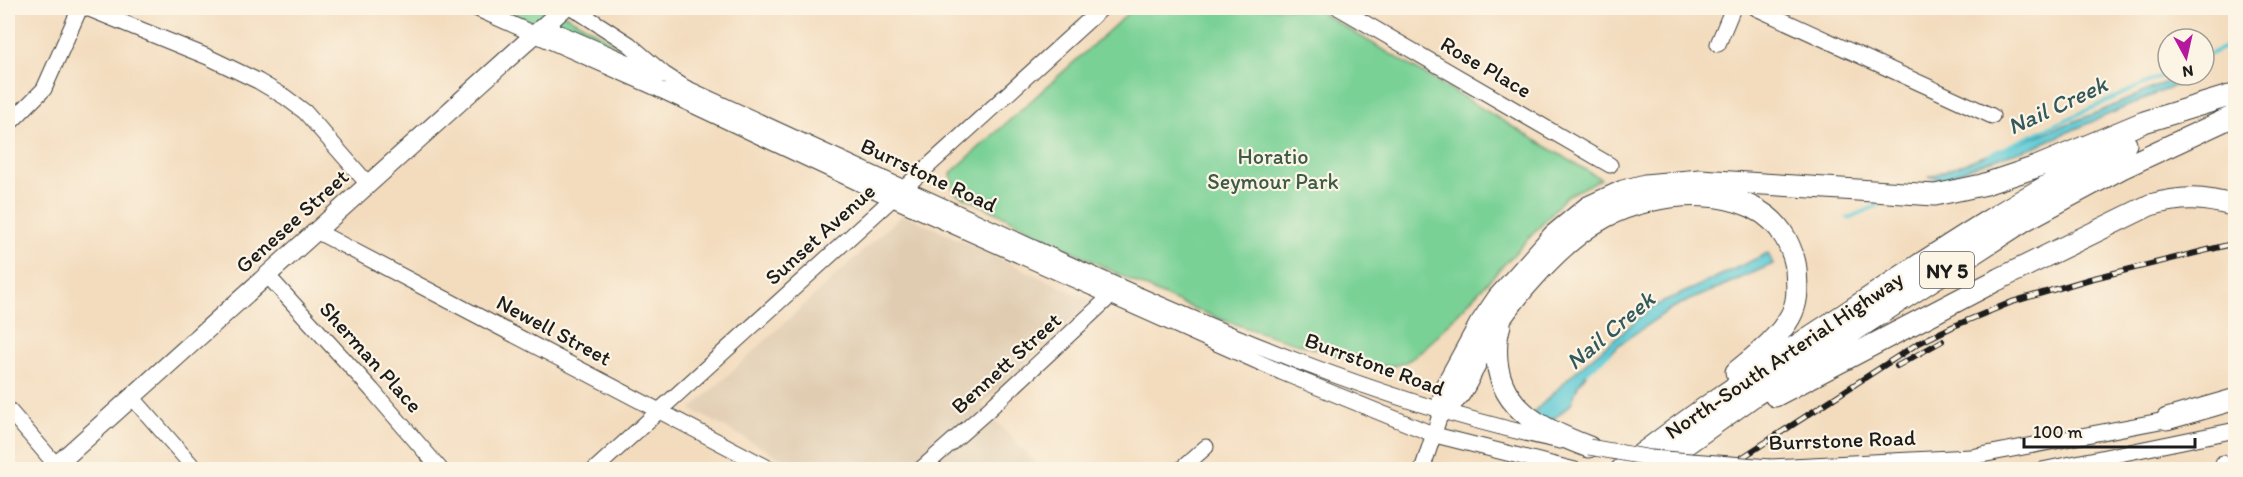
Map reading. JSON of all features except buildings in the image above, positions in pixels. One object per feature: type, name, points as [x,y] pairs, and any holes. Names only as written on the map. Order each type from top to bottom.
[{"type":"highway","points":[[1441,412],[1446,386],[1479,326],[1498,298],[1554,235],[1588,207],[1623,191],[1645,185],[1700,180],[1935,195],[1982,185],[2036,167],[2144,122],[2233,101]]},
{"type":"highway","name":"North-South Arterial Highway","points":[[1620,470],[1676,427],[1900,277],[2003,212],[2081,166],[2233,101]]},
{"type":"highway","name":"North-South Arterial Highway","points":[[1650,470],[1861,325],[2025,220],[2128,165],[2233,101]]},
{"type":"highway","points":[[1441,412],[1460,393],[1480,351],[1516,299],[1576,236],[1604,217],[1624,208],[1663,198],[1684,195],[1738,201],[1767,215],[1781,231],[1792,250],[1796,264],[1798,300],[1790,318],[1780,332],[1676,427]]},
{"type":"highway","points":[[1675,451],[1995,281],[2150,206],[2172,199],[2193,197],[2235,206]]},
{"type":"highway","points":[[1503,316],[1496,345],[1498,372],[1508,397],[1535,422],[1552,433],[1589,447]]},
{"type":"highway","points":[[2167,419],[2235,399]]},
{"type":"main road","name":"Genesee Street","points":[[54,467],[564,8]]},
{"type":"street","points":[[8,125],[44,89],[80,8]]},
{"type":"street","points":[[87,8],[208,57],[285,96],[305,112],[368,184]]},
{"type":"street","points":[[475,8],[539,30],[684,87]]},
{"type":"street","name":"Burrstone Road","points":[[573,8],[629,44],[663,74],[684,87],[898,194]]},
{"type":"street","name":"Sunset Avenue","points":[[594,470],[1100,8]]},
{"type":"street","name":"Rose Place","points":[[1339,8],[1610,165]]},
{"type":"street","points":[[1718,44],[1733,8]]},
{"type":"street","points":[[1756,8],[1992,116]]},
{"type":"street","name":"Burrstone Road","points":[[539,30],[1115,291],[1281,372],[1435,435],[1570,469]]},
{"type":"street","name":"Newell Street","points":[[316,231],[772,470]]},
{"type":"street","name":"Sherman Place","points":[[267,275],[441,470]]},
{"type":"street","name":"Burrstone Road","points":[[1115,291],[1168,309],[1322,370],[1441,412],[1589,447],[1650,458],[1770,467],[1971,457],[2235,407]]},
{"type":"street","name":"Bennett Street","points":[[920,470],[1115,291]]},
{"type":"street","points":[[132,397],[196,470]]},
{"type":"street","points":[[8,409],[54,467]]},
{"type":"street","points":[[1422,470],[1441,412]]},
{"type":"street","points":[[2042,470],[2235,430]]},
{"type":"street","points":[[1180,470],[1206,447]]},
{"type":"shaded area","points":[[903,214],[1092,301],[981,405],[1041,469],[801,469],[691,409]]},
{"type":"green space","points":[[500,8],[553,8],[605,37],[640,69]]},
{"type":"green space","name":"Horatio Seymour Park","points":[[1134,8],[1313,8],[1601,179],[1566,196],[1433,340],[1402,364],[1375,366],[1362,364],[1218,318],[1151,290],[954,192],[951,173]]},
{"type":"water","points":[[2156,87],[2171,87],[2036,146],[1947,177],[1929,177],[2099,112]]},
{"type":"water","points":[[1768,253],[1773,264],[1672,308],[1624,341],[1591,368],[1578,385],[1571,404],[1556,417],[1545,422],[1532,414],[1574,373],[1651,308]]},
{"type":"waterway","name":"Nail Creek","points":[[2216,51],[2236,42]]},
{"type":"waterway","name":"Nail Creek","points":[[1989,155],[2156,78]]},
{"type":"waterway","name":"Nail Creek","points":[[1928,184],[1950,175]]},
{"type":"waterway","name":"Nail Creek","points":[[1848,218],[1877,206]]},
{"type":"waterway","name":"Nail Creek","points":[[1587,372],[1609,353]]},
{"type":"railway","points":[[1723,470],[1917,344],[1954,326],[2012,302],[2090,279],[2236,243]]},
{"type":"railway","points":[[1897,366],[1942,341]]}]
